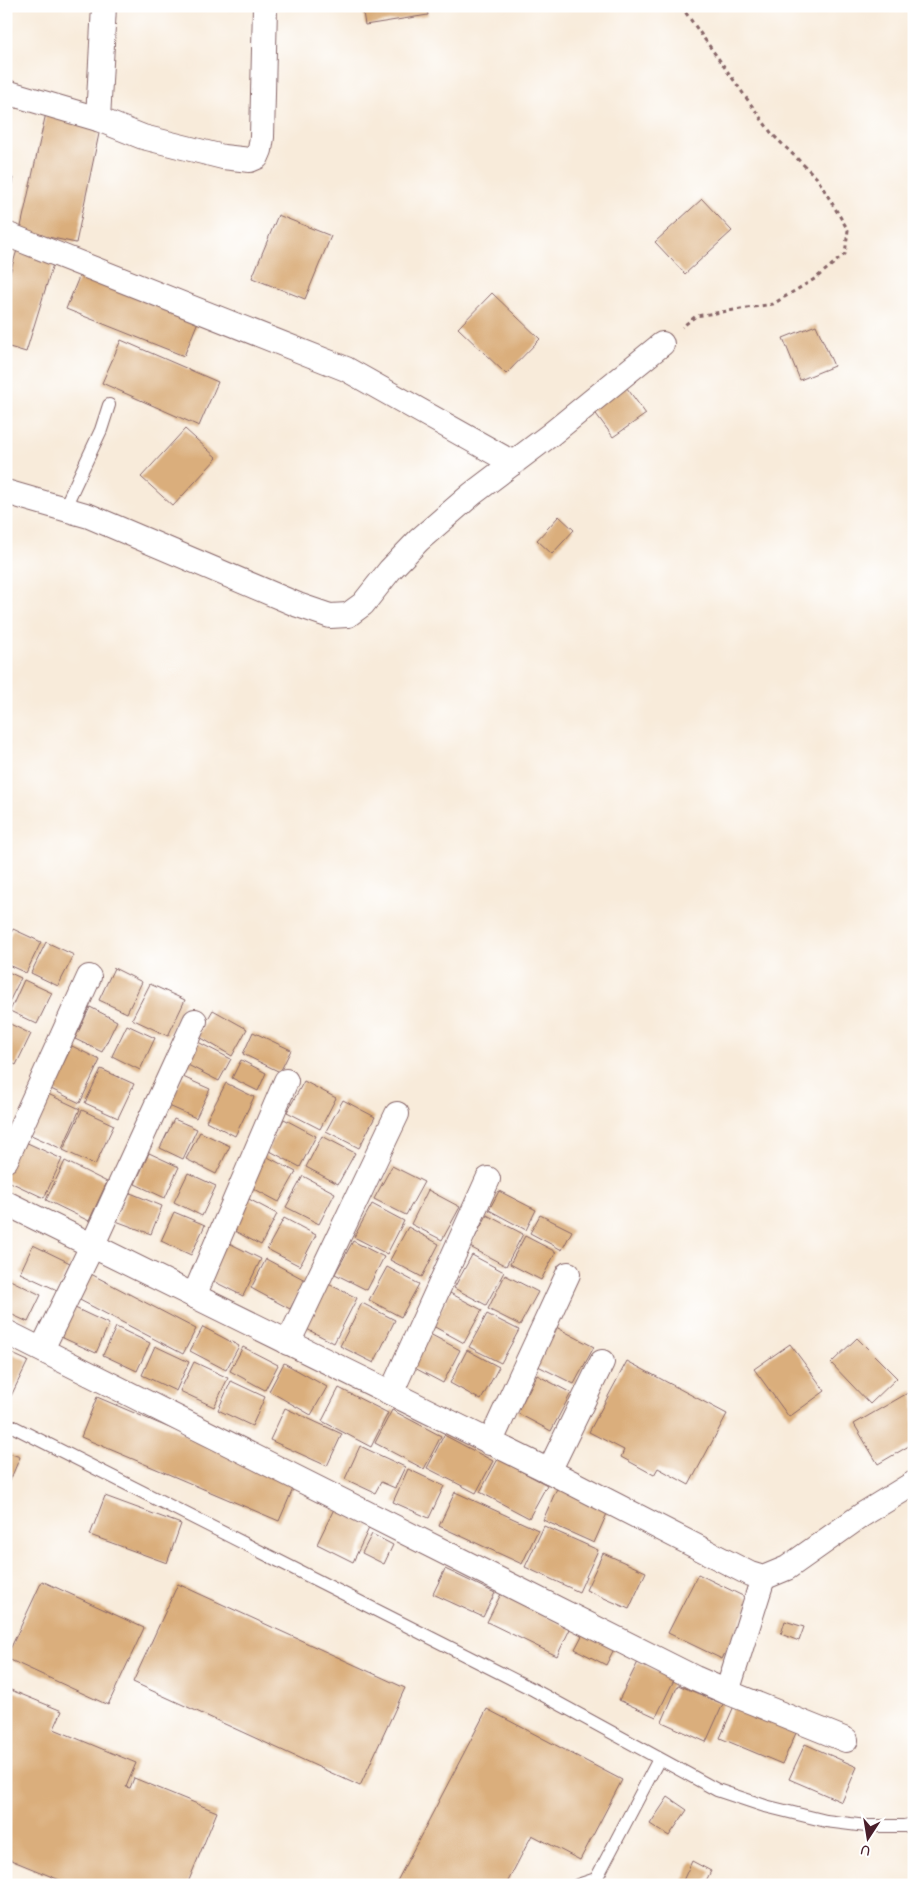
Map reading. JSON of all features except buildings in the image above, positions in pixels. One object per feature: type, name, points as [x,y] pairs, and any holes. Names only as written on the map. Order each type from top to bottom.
[{"type":"street","points":[[98,119],[104,6]]},
{"type":"street","points":[[6,92],[98,119],[143,137],[215,155],[250,160],[260,150],[262,137],[264,6]]},
{"type":"street","points":[[6,234],[346,369],[513,463]]},
{"type":"street","points":[[6,492],[89,516],[298,605],[330,616],[348,616],[363,604],[390,570],[419,540],[472,494],[550,435],[662,344]]},
{"type":"street","points":[[6,1160],[89,977]]},
{"type":"street","points":[[42,1349],[93,1244],[195,1021]]},
{"type":"street","points":[[194,1296],[286,1081]]},
{"type":"street","points":[[288,1343],[397,1114]]},
{"type":"street","points":[[391,1393],[488,1180]]},
{"type":"street","points":[[6,1203],[93,1244],[288,1343],[549,1471],[750,1574],[764,1578],[786,1568],[862,1515],[914,1483]]},
{"type":"street","points":[[490,1443],[568,1274]]},
{"type":"street","points":[[6,1332],[695,1678],[846,1740]]},
{"type":"street","points":[[549,1471],[602,1362]]},
{"type":"street","points":[[727,1692],[764,1578]]},
{"type":"lane","points":[[64,509],[101,430],[109,405]]},
{"type":"lane","points":[[6,1424],[534,1690],[717,1790],[765,1806],[826,1821],[866,1826],[904,1826],[914,1824]]},
{"type":"lane","points":[[578,1885],[596,1879],[659,1759]]},
{"type":"path","points":[[662,344],[696,316],[773,304],[816,278],[845,254],[848,230],[817,178],[772,134],[681,6]]}]
